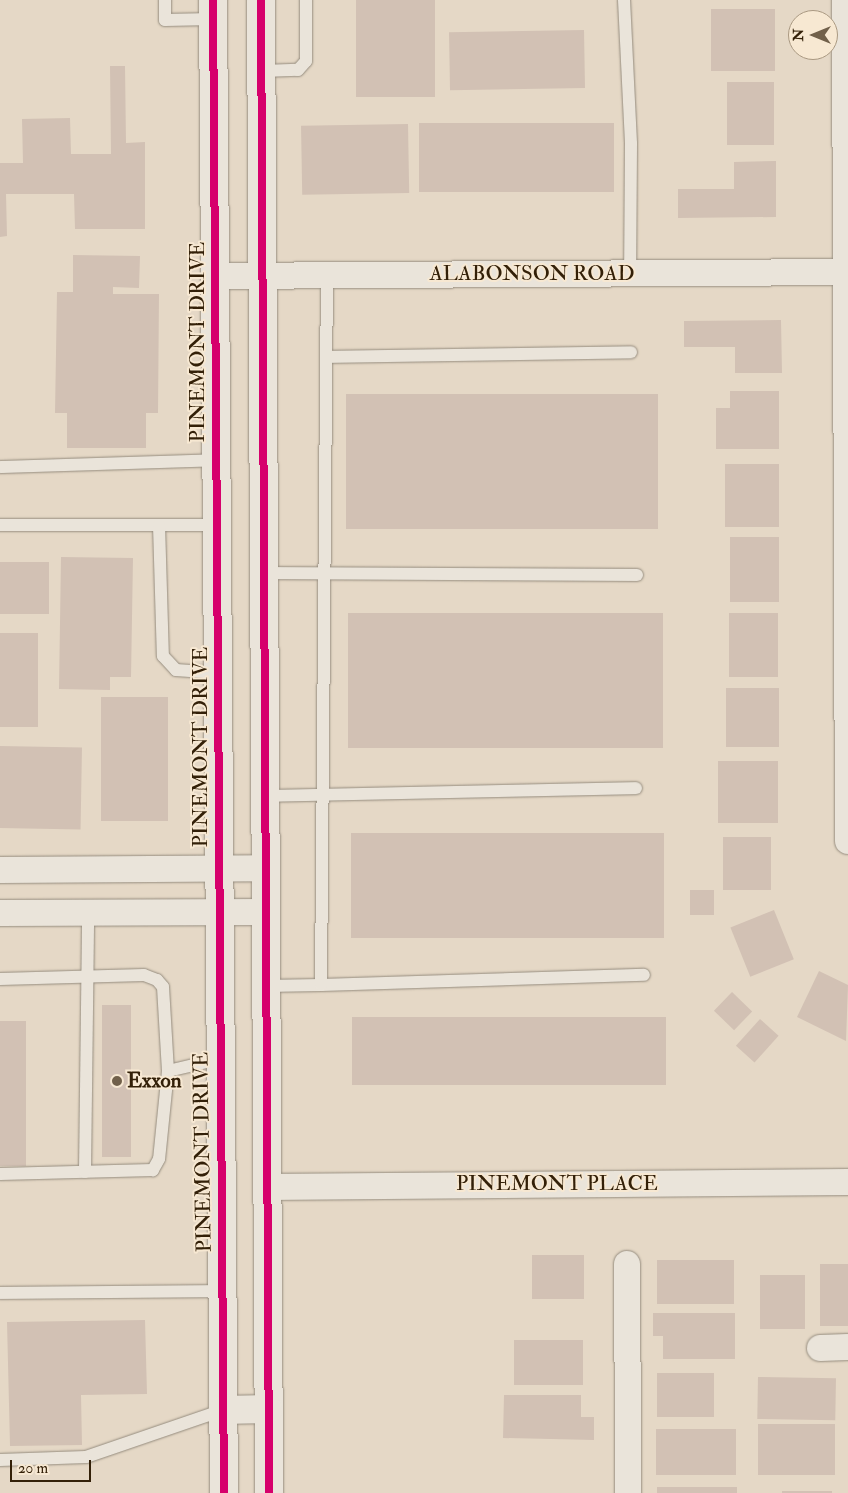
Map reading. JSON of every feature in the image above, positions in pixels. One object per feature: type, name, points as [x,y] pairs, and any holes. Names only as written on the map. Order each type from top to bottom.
[{"type":"main road","points":[[261,0],[269,1493]]},
{"type":"main road","name":"PINEMONT DRIVE","points":[[213,9],[219,1059],[224,1493]]},
{"type":"main road","points":[[223,1410],[268,1409]]},
{"type":"street","points":[[845,0],[848,841]]},
{"type":"street","name":"ALABONSON ROAD","points":[[215,276],[847,272]]},
{"type":"street","points":[[0,870],[265,868]]},
{"type":"street","points":[[0,914],[265,912]]},
{"type":"street","name":"PINEMONT PLACE","points":[[266,1187],[848,1182]]},
{"type":"street","points":[[626,1264],[628,1493]]},
{"type":"street","points":[[820,1348],[848,1347]]},
{"type":"lane","points":[[165,0],[165,20],[213,9]]},
{"type":"lane","points":[[262,71],[298,70],[306,61],[306,0]]},
{"type":"lane","points":[[624,0],[630,144],[630,273]]},
{"type":"lane","points":[[321,985],[328,276]]},
{"type":"lane","points":[[327,357],[631,352]]},
{"type":"lane","points":[[0,467],[217,460]]},
{"type":"lane","points":[[0,525],[217,525]]},
{"type":"lane","points":[[159,525],[163,656],[176,670],[218,674]]},
{"type":"lane","points":[[264,573],[325,575],[637,575]]},
{"type":"lane","points":[[264,796],[636,788]]},
{"type":"lane","points":[[85,1172],[88,913]]},
{"type":"lane","points":[[0,979],[144,975],[157,980],[163,987],[168,1071],[159,1159],[153,1170],[0,1174]]},
{"type":"lane","points":[[265,986],[644,975]]},
{"type":"lane","points":[[168,1071],[219,1059]]},
{"type":"lane","points":[[0,1293],[222,1291]]},
{"type":"lane","points":[[0,1460],[86,1457],[223,1410]]},
{"type":"building","points":[[356,0],[435,0],[435,97],[356,97]]},
{"type":"building","points":[[711,9],[775,9],[775,71],[711,71]]},
{"type":"building","points":[[584,30],[585,88],[450,90],[449,32]]},
{"type":"building","points":[[110,66],[125,66],[126,143],[145,142],[145,229],[75,229],[74,194],[6,194],[7,236],[0,237],[0,163],[23,163],[22,119],[70,118],[71,154],[111,154]]},
{"type":"building","points":[[727,82],[774,82],[774,145],[727,145]]},
{"type":"building","points":[[419,123],[614,123],[614,192],[419,192]]},
{"type":"building","points":[[408,124],[409,193],[302,195],[301,126]]},
{"type":"building","points":[[776,161],[776,217],[678,218],[678,189],[734,189],[734,162]]},
{"type":"building","points":[[73,255],[140,256],[139,288],[113,287],[113,294],[159,294],[158,413],[146,413],[146,448],[67,448],[67,413],[55,413],[57,292],[73,292]]},
{"type":"building","points":[[781,320],[782,373],[735,373],[735,347],[684,347],[684,321]]},
{"type":"building","points":[[730,391],[779,391],[779,449],[716,449],[716,408],[730,408]]},
{"type":"building","points":[[346,394],[658,394],[658,529],[346,529]]},
{"type":"building","points":[[725,464],[779,464],[779,527],[725,527]]},
{"type":"building","points":[[730,537],[779,537],[779,602],[730,602]]},
{"type":"building","points":[[61,557],[133,558],[131,677],[110,677],[110,690],[59,689]]},
{"type":"building","points":[[0,562],[49,562],[49,614],[0,614]]},
{"type":"building","points":[[348,613],[663,613],[663,748],[348,748]]},
{"type":"building","points":[[729,613],[778,613],[778,677],[729,677]]},
{"type":"building","points":[[0,633],[38,633],[38,727],[0,727]]},
{"type":"building","points":[[726,688],[779,688],[779,747],[726,747]]},
{"type":"building","points":[[101,697],[168,697],[168,821],[101,821]]},
{"type":"building","points":[[0,746],[82,747],[81,829],[0,828]]},
{"type":"building","points":[[718,761],[778,761],[778,823],[718,823]]},
{"type":"building","points":[[351,833],[664,833],[664,938],[351,938]]},
{"type":"building","points":[[723,837],[771,837],[771,890],[723,890]]},
{"type":"building","points":[[690,890],[714,890],[714,915],[690,915]]},
{"type":"building","points":[[774,910],[794,959],[750,977],[730,928]]},
{"type":"building","points":[[819,971],[848,985],[846,1041],[797,1017]]},
{"type":"building","points":[[732,992],[752,1011],[734,1030],[714,1011]]},
{"type":"building","name":"Exxon","points":[[102,1005],[131,1005],[131,1157],[102,1157]]},
{"type":"building","points":[[352,1017],[666,1017],[666,1085],[352,1085]]},
{"type":"building","points":[[760,1019],[779,1036],[754,1062],[736,1046]]},
{"type":"building","points":[[0,1021],[26,1021],[26,1166],[0,1166]]},
{"type":"building","points":[[532,1255],[584,1255],[584,1299],[532,1299]]},
{"type":"building","points":[[657,1260],[734,1260],[734,1304],[657,1304]]},
{"type":"building","points":[[820,1264],[848,1264],[848,1326],[820,1326]]},
{"type":"building","points":[[760,1275],[805,1275],[805,1329],[760,1329]]},
{"type":"building","points":[[653,1313],[735,1313],[735,1359],[663,1359],[663,1336],[653,1336]]},
{"type":"building","points":[[145,1320],[147,1394],[81,1395],[82,1445],[10,1446],[7,1322]]},
{"type":"building","points":[[514,1340],[583,1340],[583,1385],[514,1385]]},
{"type":"building","points":[[657,1373],[714,1373],[714,1417],[657,1417]]},
{"type":"building","points":[[758,1377],[836,1378],[835,1420],[757,1419]]},
{"type":"building","points":[[504,1395],[581,1395],[581,1417],[594,1417],[594,1440],[503,1438]]},
{"type":"building","points":[[758,1424],[835,1424],[835,1475],[758,1475]]},
{"type":"building","points":[[656,1429],[736,1429],[736,1475],[656,1475]]},
{"type":"building","points":[[657,1487],[737,1487],[737,1493],[657,1493]]},
{"type":"building","points":[[782,1491],[832,1491],[832,1493],[782,1493]]},
{"type":"cycle path","points":[[213,0],[224,1493]]},
{"type":"cycle path","points":[[261,0],[269,1493]]},
{"type":"place","name":"Exxon","points":[[117,1081]]}]
